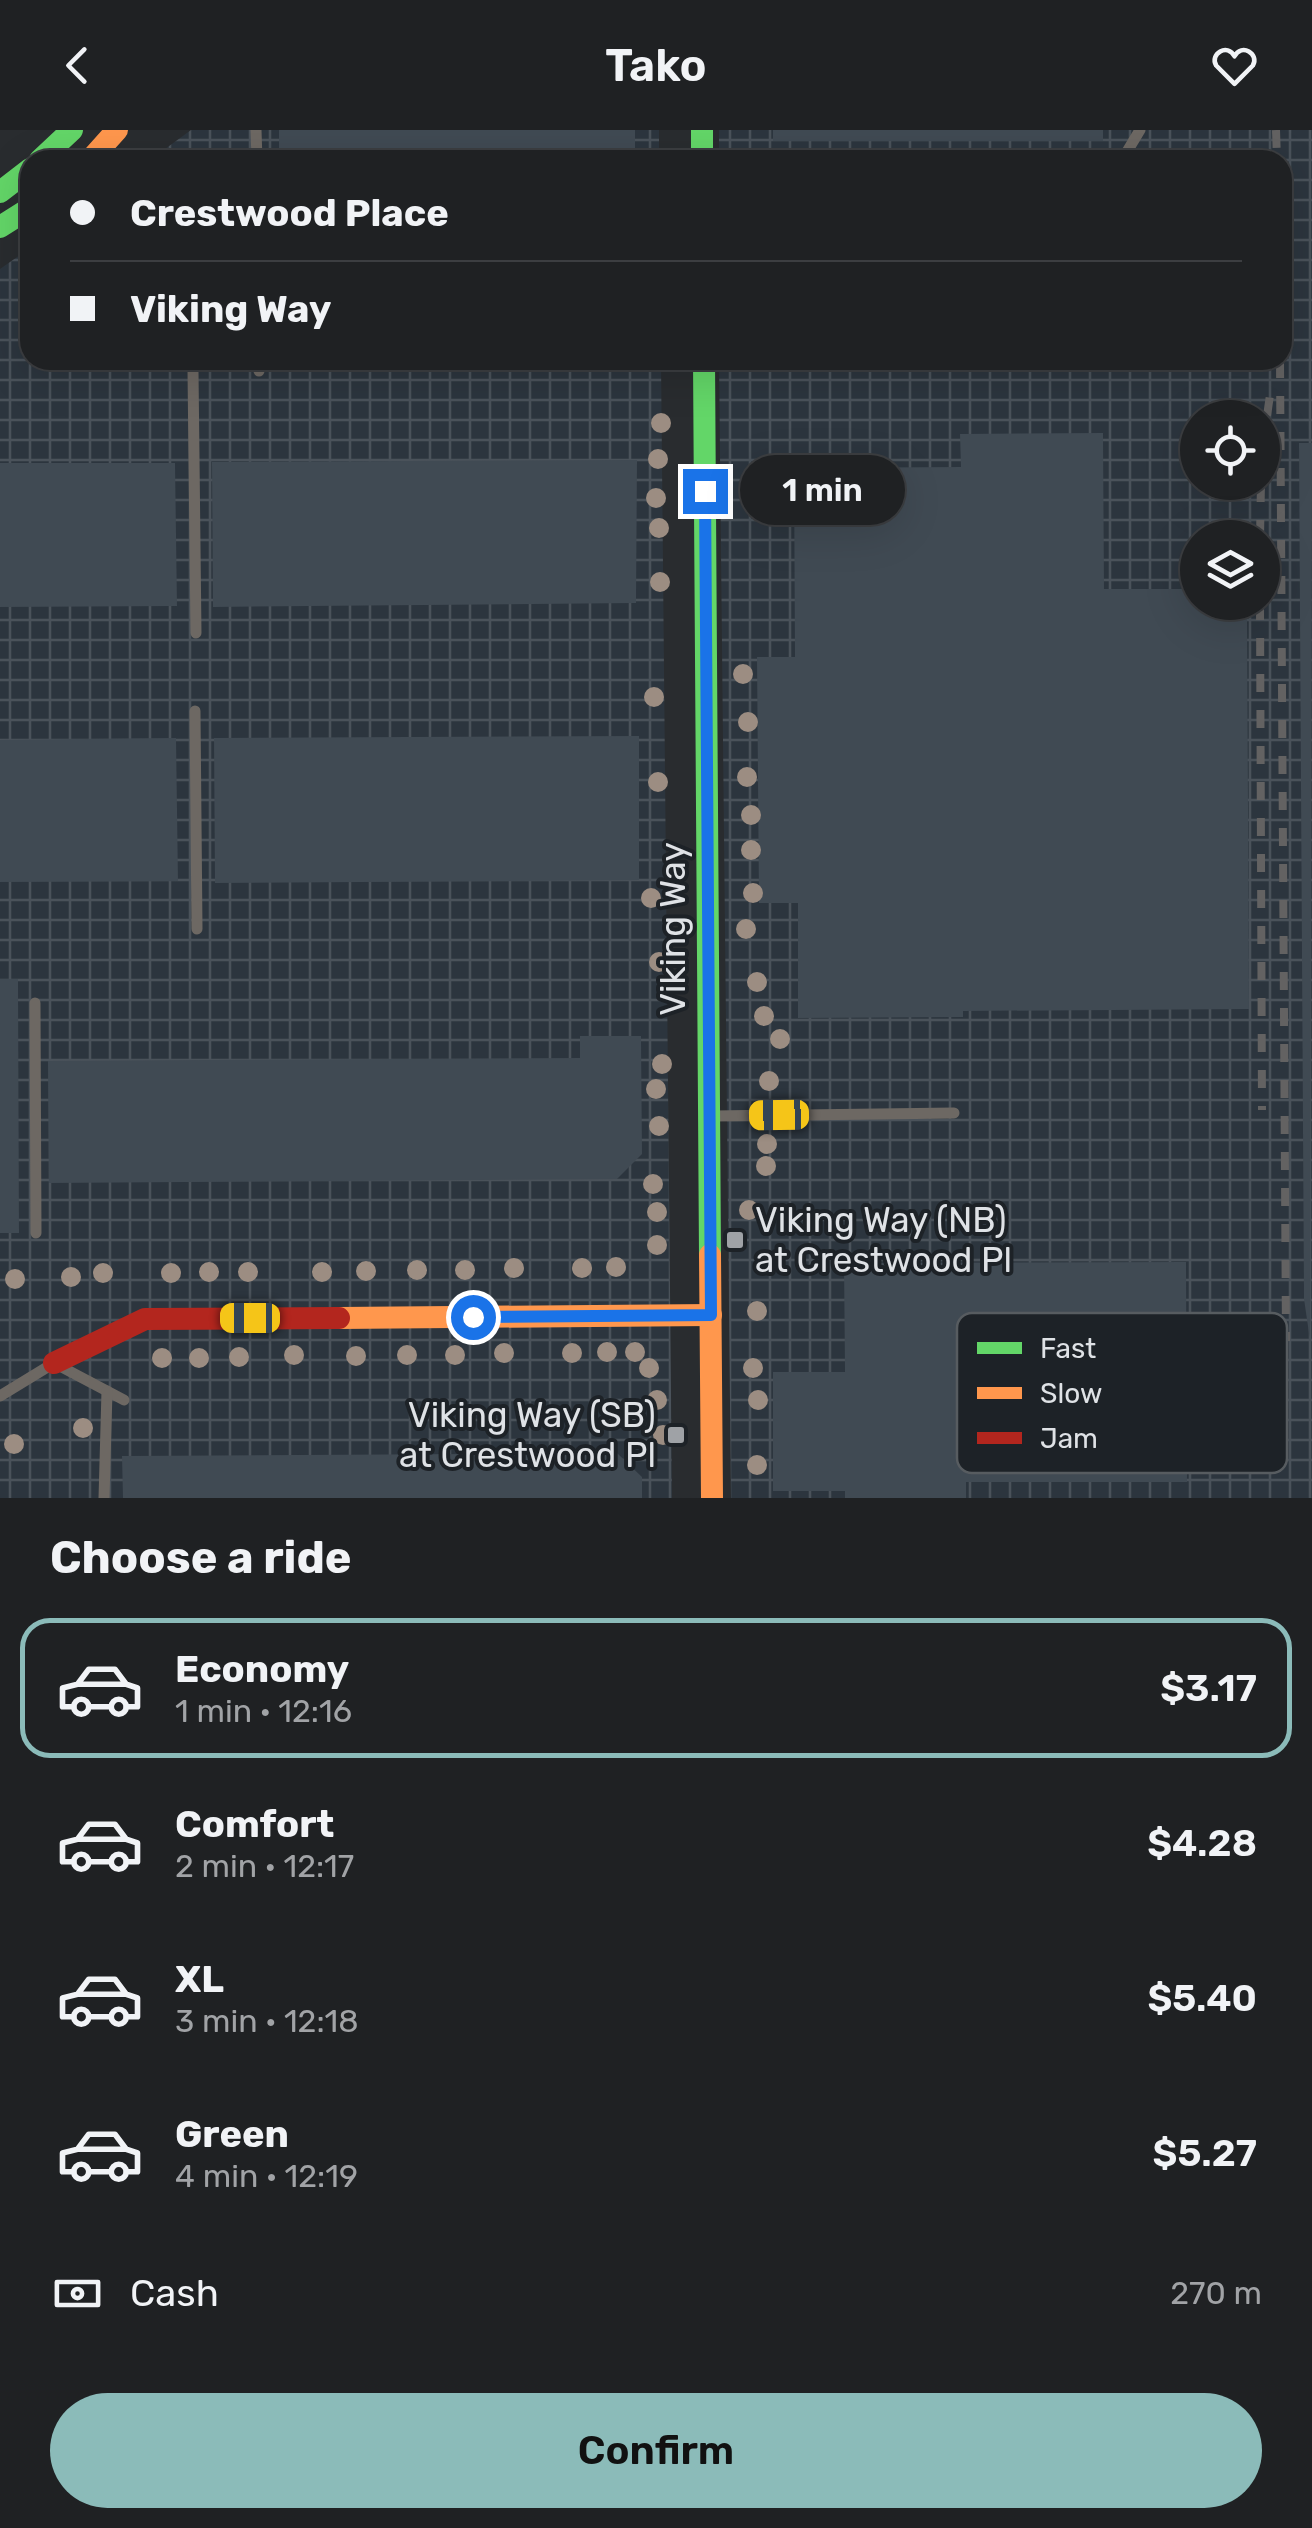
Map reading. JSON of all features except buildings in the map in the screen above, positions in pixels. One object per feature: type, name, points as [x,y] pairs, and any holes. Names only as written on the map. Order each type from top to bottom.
[{"type":"main road","points":[[51,150],[72,130]]},
{"type":"main road","points":[[99,150],[117,130]]},
{"type":"main road","points":[[0,192],[20,176]]},
{"type":"main road","name":"Viking Way","points":[[704,370],[712,1498]]},
{"type":"main road","points":[[54,1363],[145,1319],[711,1315]]},
{"type":"lane","points":[[193,372],[196,634]]},
{"type":"lane","points":[[196,711],[197,929]]},
{"type":"lane","points":[[35,1002],[36,1233]]},
{"type":"lane","points":[[710,1116],[954,1113]]},
{"type":"lane","points":[[0,1396],[54,1363],[124,1400]]},
{"type":"lane","points":[[104,1498],[106,1390]]},
{"type":"shaded area","points":[[191,130],[659,130],[659,150],[164,150]]},
{"type":"shaded area","points":[[719,130],[1312,130],[1312,1498],[731,1498],[719,370],[1292,370],[1292,150],[719,150]]},
{"type":"shaded area","points":[[20,255],[20,370],[661,370],[672,1498],[0,1498],[0,269]]},
{"type":"railway","points":[[1276,130],[1277,150]]},
{"type":"railway","points":[[1280,370],[1286,1313]]},
{"type":"railway","points":[[1269,400],[1270,395]]},
{"type":"railway","points":[[1260,520],[1261,500]]},
{"type":"railway","points":[[1260,620],[1262,1110]]},
{"type":"traffic: fast","points":[[51,150],[72,130]]},
{"type":"traffic: fast","points":[[702,130],[702,150]]},
{"type":"traffic: fast","points":[[0,192],[20,177]]},
{"type":"traffic: fast","points":[[0,227],[20,214]]},
{"type":"traffic: fast","points":[[704,370],[710,1255]]},
{"type":"traffic: slow","points":[[99,150],[117,130]]},
{"type":"traffic: slow","points":[[710,1255],[712,1498]]},
{"type":"traffic: slow","points":[[339,1318],[711,1315]]},
{"type":"traffic: jam","points":[[54,1363],[145,1319],[339,1318]]},
{"type":"place","name":"Viking Way (NB) at Crestwood Pl","points":[[735,1240]]},
{"type":"place","name":"Viking Way (SB) at Crestwood Pl","points":[[676,1435]]},
{"type":"route","points":[[473,1317],[711,1315],[705,491]]}]
